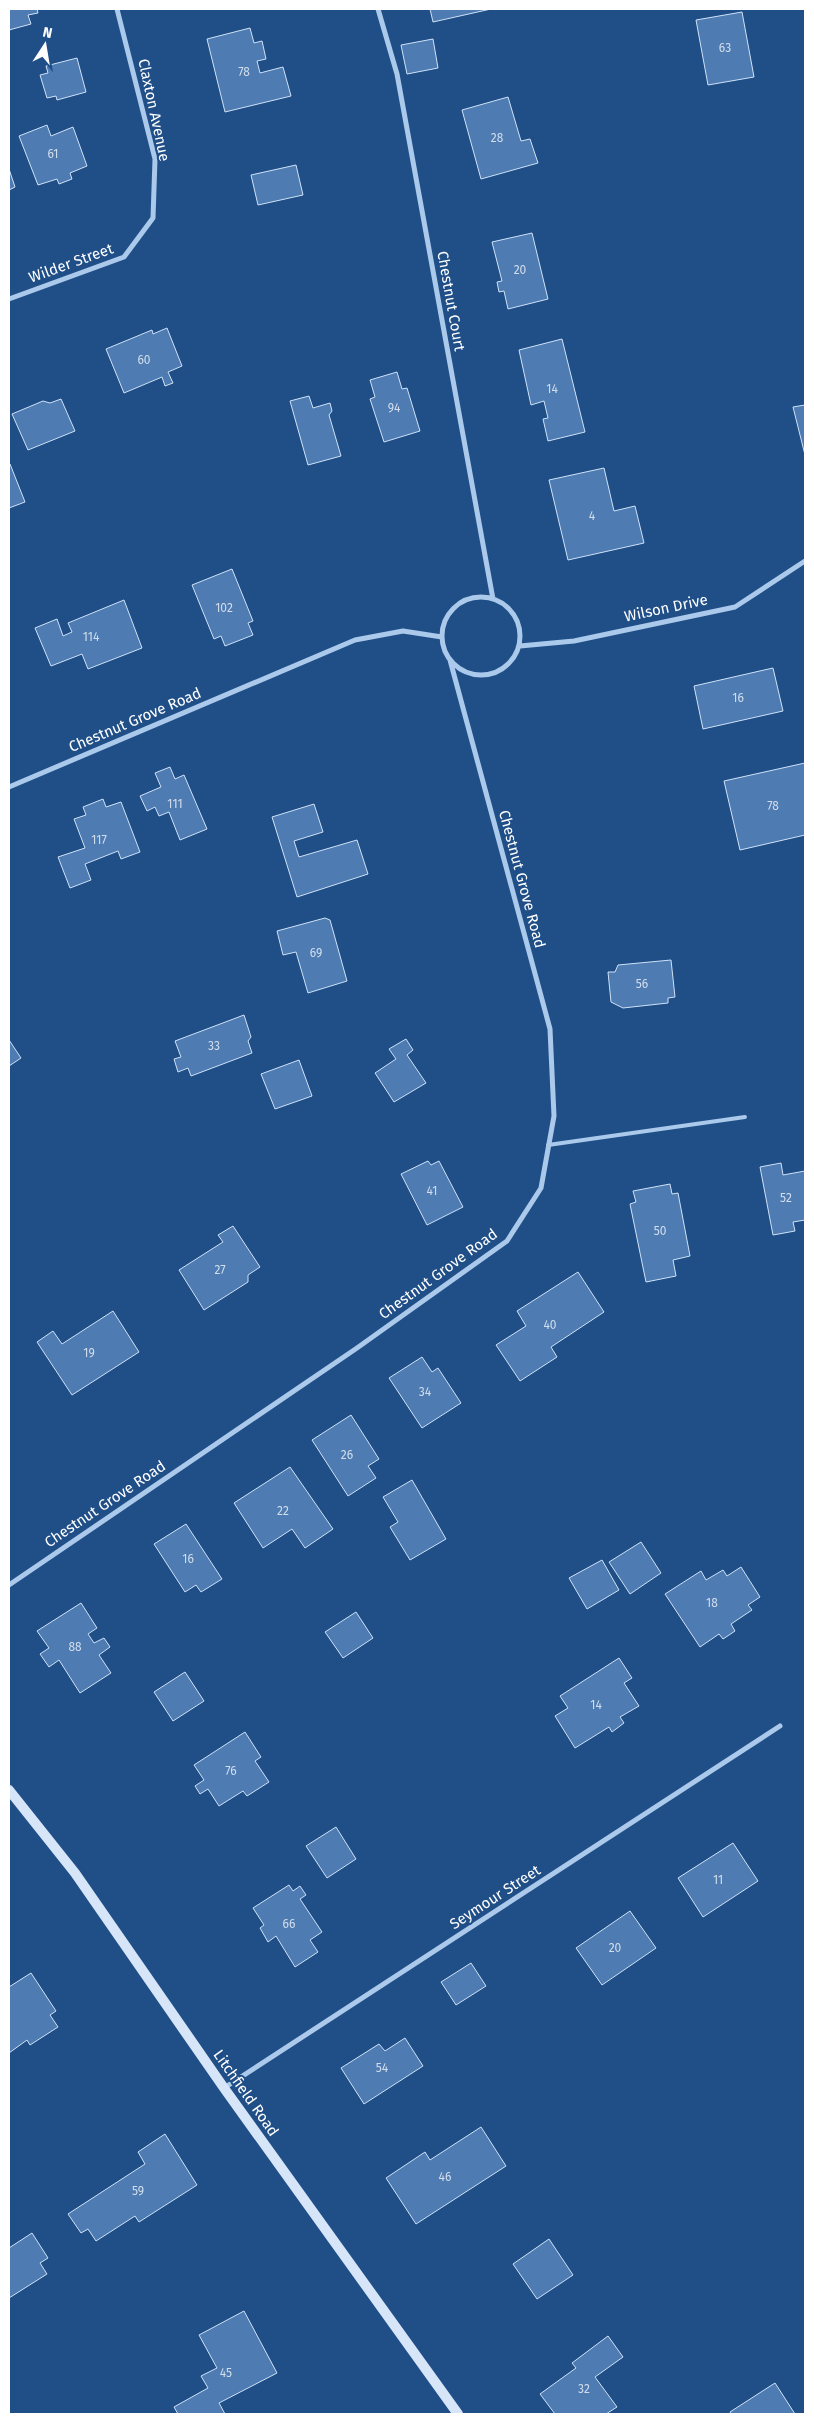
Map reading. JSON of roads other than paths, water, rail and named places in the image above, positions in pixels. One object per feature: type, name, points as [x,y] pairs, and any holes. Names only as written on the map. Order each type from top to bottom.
[{"type":"main road","name":"Litchfield Road","points":[[9,1790],[76,1873],[224,2088],[458,2414]]},
{"type":"street","name":"Claxton Avenue","points":[[117,9],[155,158],[153,218]]},
{"type":"street","name":"Chestnut Court","points":[[378,9],[397,74],[492,598]]},
{"type":"street","name":"Wilder Street","points":[[9,299],[124,257],[153,218]]},
{"type":"street","name":"Wilson Drive","points":[[520,646],[574,641],[735,607],[805,561]]},
{"type":"street","points":[[442,637],[444,625],[449,614],[457,605],[468,599],[492,598],[506,605],[516,617],[520,631],[520,646],[514,659],[503,669],[490,675],[475,675],[461,670],[450,660]]},
{"type":"street","name":"Chestnut Grove Road","points":[[9,786],[355,640],[403,631],[442,637],[450,660],[550,1029],[554,1116],[541,1188],[507,1241],[357,1348],[9,1585]]},
{"type":"street","name":"Seymour Street","points":[[224,2088],[780,1726]]},
{"type":"lane","points":[[548,1145],[745,1117]]}]
